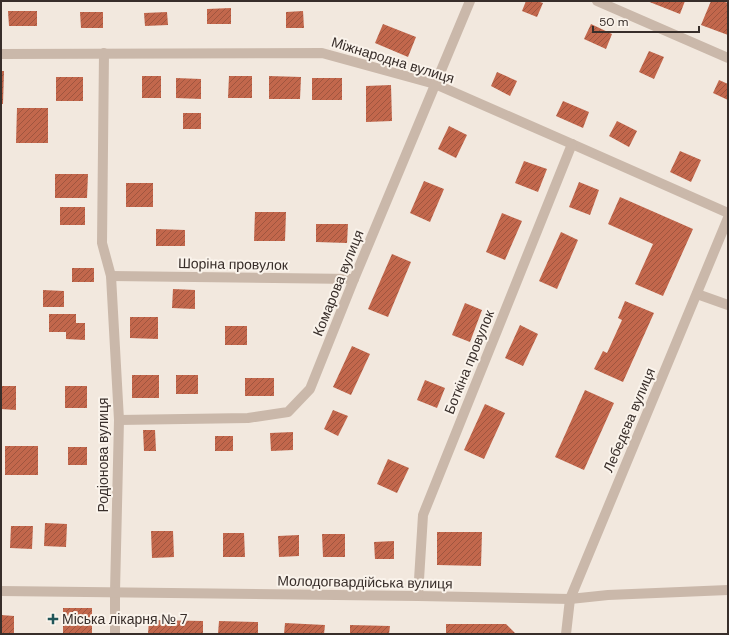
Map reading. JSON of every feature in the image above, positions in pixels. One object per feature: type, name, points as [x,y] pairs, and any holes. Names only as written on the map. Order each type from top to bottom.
[{"type":"street","name":"Комарова вулиця","points":[[119,420],[248,418],[288,412],[310,389],[354,279],[470,1]]},
{"type":"street","points":[[597,1],[728,58]]},
{"type":"street","name":"Родіонова вулиця","points":[[104,53],[102,243],[111,276],[119,420],[115,634]]},
{"type":"street","name":"Міжнародна вулиця","points":[[1,54],[322,53],[435,84],[728,213]]},
{"type":"street","name":"Боткіна провулок","points":[[418,596],[423,515],[572,144]]},
{"type":"street","name":"Лебедєва вулиця","points":[[566,634],[570,599],[728,218]]},
{"type":"street","name":"Шоріна провулок","points":[[111,276],[354,279]]},
{"type":"street","points":[[697,294],[728,305]]},
{"type":"street","name":"Молодогвардійська вулиця","points":[[1,591],[570,599],[608,595],[728,590]]},
{"type":"building","points":[[526,1],[537,1],[543,3],[537,17],[522,11]]},
{"type":"building","points":[[647,1],[685,1],[680,14]]},
{"type":"building","points":[[711,1],[722,1],[728,3],[728,35],[701,25]]},
{"type":"building","points":[[231,8],[231,24],[207,24],[207,9]]},
{"type":"building","points":[[8,11],[37,11],[37,26],[9,26]]},
{"type":"building","points":[[303,11],[304,28],[286,28],[286,12]]},
{"type":"building","points":[[80,12],[103,12],[103,28],[81,28]]},
{"type":"building","points":[[167,12],[168,25],[145,26],[144,13]]},
{"type":"building","points":[[383,24],[416,37],[408,57],[375,43]]},
{"type":"building","points":[[591,24],[612,34],[606,49],[584,39]]},
{"type":"building","points":[[649,51],[664,57],[654,79],[639,72]]},
{"type":"building","points":[[1,71],[4,71],[3,104],[1,104]]},
{"type":"building","points":[[497,72],[517,81],[510,96],[491,86]]},
{"type":"building","points":[[142,76],[161,76],[161,98],[142,98]]},
{"type":"building","points":[[229,76],[252,76],[252,98],[228,98]]},
{"type":"building","points":[[269,76],[301,77],[300,99],[269,99]]},
{"type":"building","points":[[56,77],[83,77],[83,101],[56,101]]},
{"type":"building","points":[[176,78],[201,79],[201,99],[176,98]]},
{"type":"building","points":[[312,78],[342,78],[342,100],[312,100]]},
{"type":"building","points":[[719,80],[728,84],[728,100],[713,93]]},
{"type":"building","points":[[391,85],[392,121],[366,122],[366,86]]},
{"type":"building","points":[[563,101],[589,112],[583,128],[556,116]]},
{"type":"building","points":[[17,108],[48,108],[48,143],[16,143]]},
{"type":"building","points":[[183,113],[201,113],[201,129],[183,129]]},
{"type":"building","points":[[617,121],[637,131],[629,147],[609,136]]},
{"type":"building","points":[[449,126],[467,135],[456,158],[438,149]]},
{"type":"building","points":[[680,151],[701,160],[691,182],[670,172]]},
{"type":"building","points":[[524,161],[547,169],[538,192],[515,183]]},
{"type":"building","points":[[55,174],[88,174],[87,198],[55,198]]},
{"type":"building","points":[[424,181],[444,189],[430,222],[410,213]]},
{"type":"building","points":[[579,182],[599,190],[590,215],[569,207]]},
{"type":"building","points":[[126,183],[153,183],[153,207],[126,207]]},
{"type":"building","points":[[620,197],[693,229],[663,296],[635,284],[653,244],[608,224]]},
{"type":"building","points":[[60,207],[85,207],[85,225],[60,225]]},
{"type":"building","points":[[255,212],[286,212],[285,241],[254,241]]},
{"type":"building","points":[[502,213],[522,221],[505,260],[486,252]]},
{"type":"building","points":[[316,224],[348,224],[347,243],[316,242]]},
{"type":"building","points":[[156,229],[185,230],[185,246],[156,246]]},
{"type":"building","points":[[561,232],[578,240],[557,289],[539,281]]},
{"type":"building","points":[[392,254],[411,262],[388,317],[368,309]]},
{"type":"building","points":[[72,268],[94,268],[94,282],[72,282]]},
{"type":"building","points":[[173,289],[195,290],[195,309],[172,308]]},
{"type":"building","points":[[43,290],[64,291],[64,307],[43,307]]},
{"type":"building","points":[[625,301],[654,313],[623,382],[594,369],[603,351],[607,353],[622,320],[618,318]]},
{"type":"building","points":[[465,303],[482,310],[470,342],[452,335]]},
{"type":"building","points":[[49,314],[76,314],[76,323],[85,323],[85,340],[66,339],[66,332],[49,332]]},
{"type":"building","points":[[130,317],[158,317],[158,339],[130,338]]},
{"type":"building","points":[[520,325],[538,334],[523,366],[505,358]]},
{"type":"building","points":[[225,326],[247,326],[247,345],[225,345]]},
{"type":"building","points":[[352,346],[370,354],[351,395],[333,387]]},
{"type":"building","points":[[132,375],[159,375],[159,398],[132,398]]},
{"type":"building","points":[[176,375],[198,375],[198,394],[176,394]]},
{"type":"building","points":[[245,378],[274,378],[274,396],[245,396]]},
{"type":"building","points":[[425,380],[445,388],[437,408],[417,400]]},
{"type":"building","points":[[1,386],[16,386],[16,410],[1,409]]},
{"type":"building","points":[[65,386],[87,386],[87,408],[65,408]]},
{"type":"building","points":[[585,390],[614,403],[584,470],[555,457]]},
{"type":"building","points":[[485,404],[505,413],[484,459],[464,450]]},
{"type":"building","points":[[333,410],[348,416],[338,436],[324,429]]},
{"type":"building","points":[[143,430],[155,430],[156,451],[144,451]]},
{"type":"building","points":[[293,432],[293,450],[271,451],[270,433]]},
{"type":"building","points":[[215,436],[233,436],[233,451],[215,451]]},
{"type":"building","points":[[5,446],[38,446],[38,475],[5,475]]},
{"type":"building","points":[[68,447],[87,447],[87,465],[68,465]]},
{"type":"building","points":[[388,459],[409,468],[397,493],[377,484]]},
{"type":"building","points":[[45,523],[67,524],[66,547],[44,546]]},
{"type":"building","points":[[11,526],[33,526],[32,549],[10,548]]},
{"type":"building","points":[[151,531],[173,531],[174,557],[152,558]]},
{"type":"building","points":[[437,532],[482,532],[481,566],[437,565]]},
{"type":"building","points":[[223,533],[244,533],[245,557],[223,557]]},
{"type":"building","points":[[322,534],[345,534],[345,557],[323,557]]},
{"type":"building","points":[[299,535],[299,556],[279,557],[278,536]]},
{"type":"building","points":[[394,541],[394,559],[375,559],[374,542]]},
{"type":"building","points":[[63,608],[92,608],[92,634],[63,634]]},
{"type":"building","points":[[1,615],[14,616],[14,634],[1,634]]},
{"type":"building","points":[[149,620],[203,621],[203,634],[148,634]]},
{"type":"building","points":[[219,621],[258,622],[258,634],[218,634]]},
{"type":"building","points":[[285,623],[325,625],[324,634],[284,634]]},
{"type":"building","points":[[446,624],[506,624],[516,634],[446,634]]},
{"type":"building","points":[[350,625],[390,626],[389,634],[350,634]]},
{"type":"place","name":"Міська лікарня № 7","points":[[53,619]]}]
